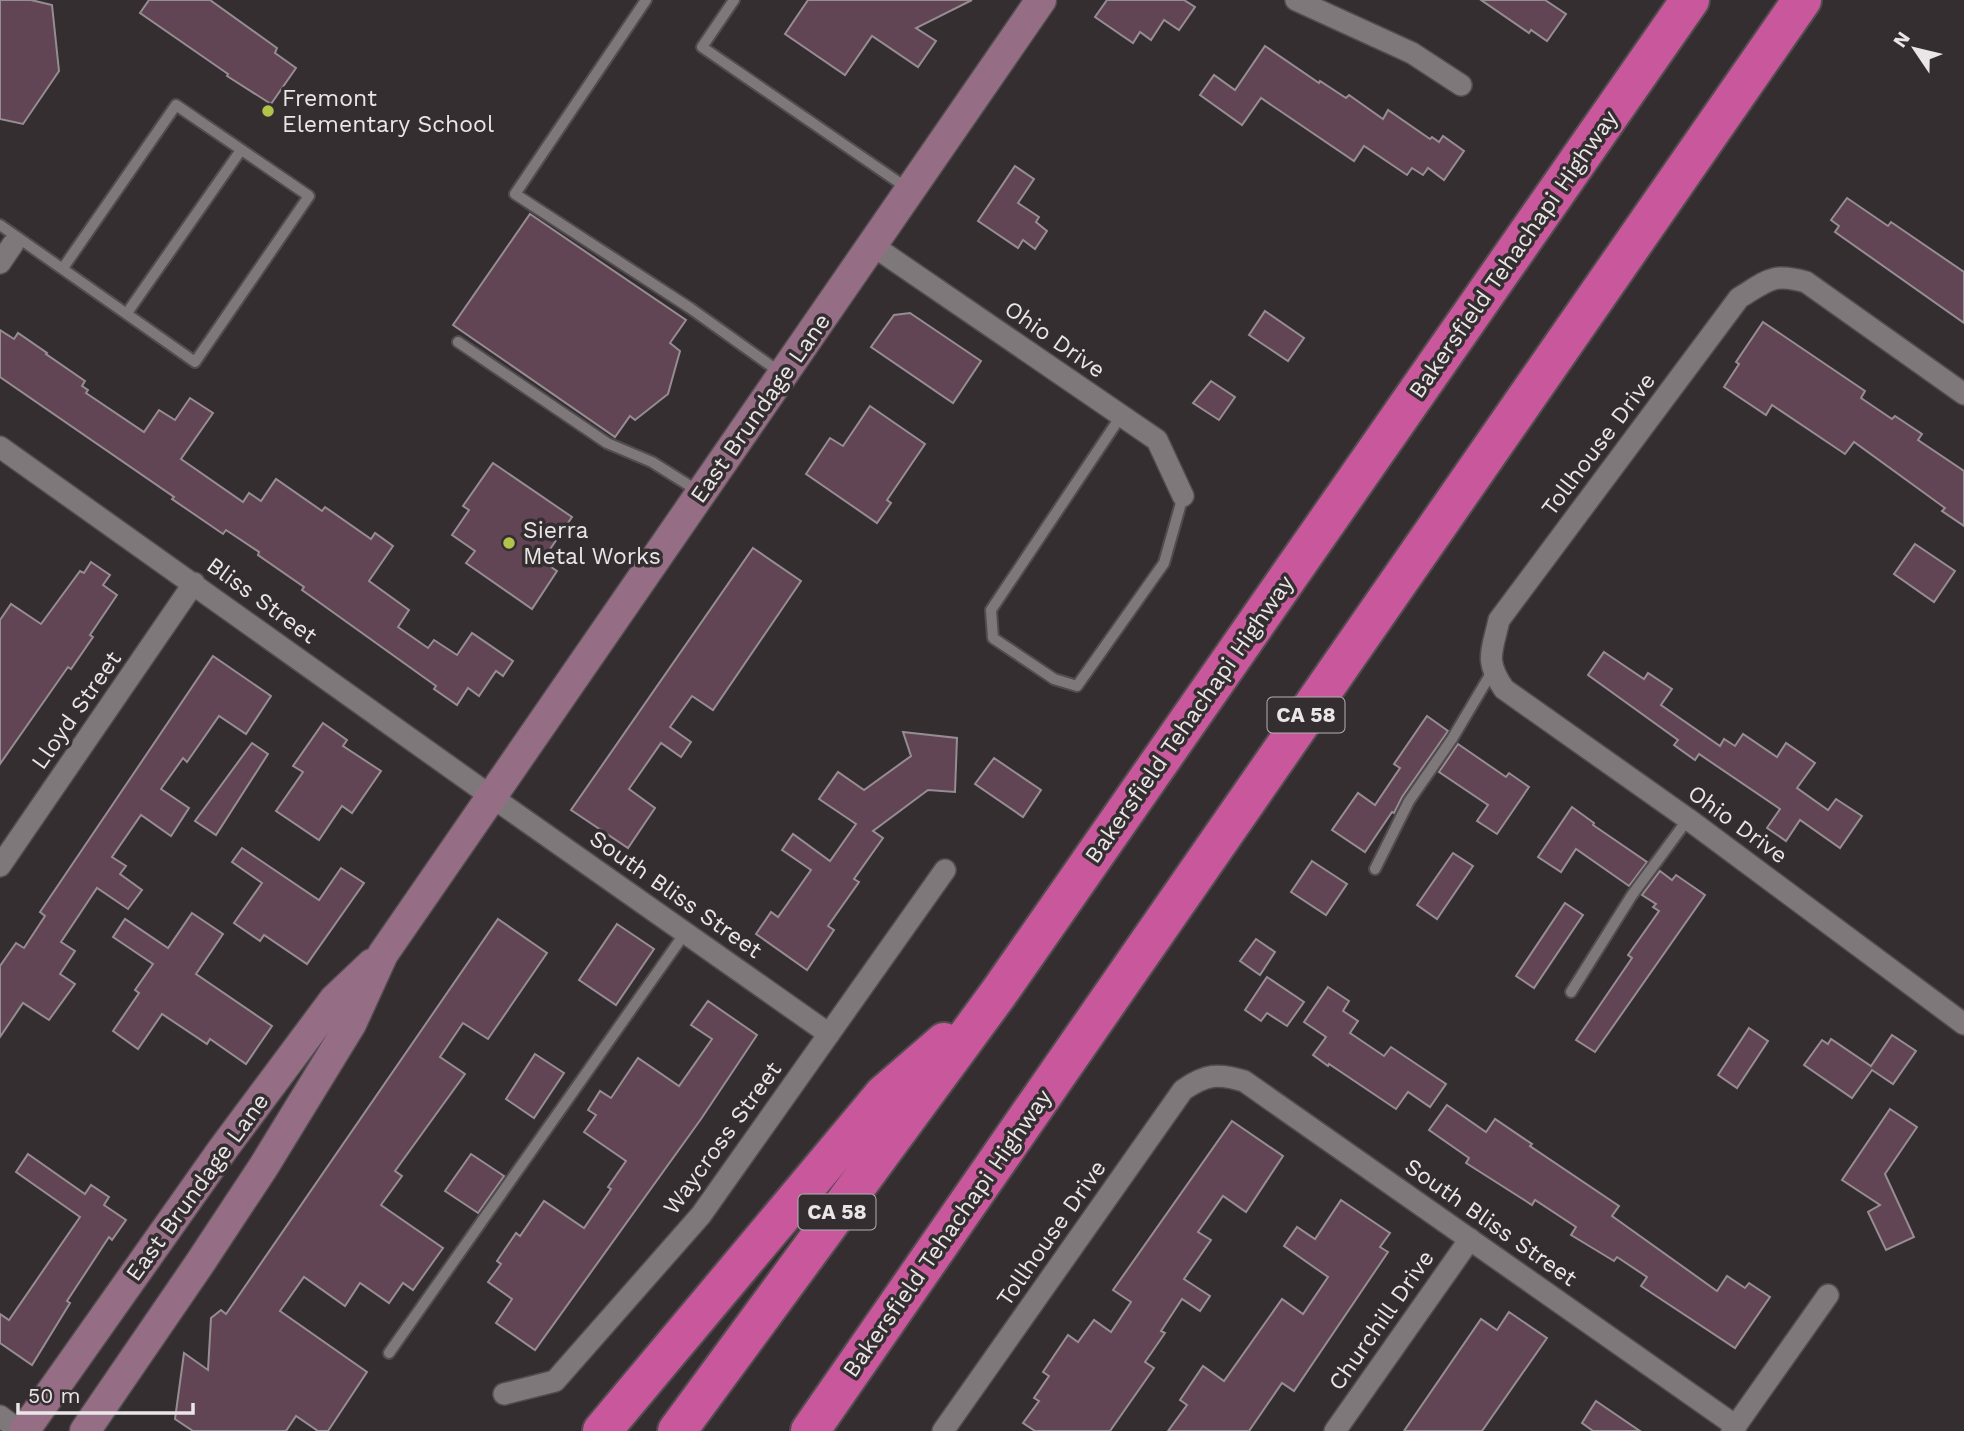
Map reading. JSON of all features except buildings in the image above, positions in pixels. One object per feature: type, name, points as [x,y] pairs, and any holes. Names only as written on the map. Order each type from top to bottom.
[{"type":"highway","name":"Bakersfield Tehachapi Highway","points":[[677,1431],[998,994],[1690,0]]},
{"type":"highway","name":"Bakersfield Tehachapi Highway","points":[[810,1431],[1802,0]]},
{"type":"highway","points":[[602,1431],[884,1094],[998,994]]},
{"type":"highway","points":[[843,1431],[1050,1084]]},
{"type":"main road","name":"East Brundage Lane","points":[[85,1431],[264,1166],[351,1024],[383,954],[1041,0]]},
{"type":"main road","name":"East Brundage Lane","points":[[22,1431],[223,1149],[334,1000],[383,954]]},
{"type":"street","points":[[1296,0],[1412,53],[1461,85]]},
{"type":"street","points":[[0,263],[13,244]]},
{"type":"street","name":"Ohio Drive","points":[[872,245],[1157,440],[1183,496]]},
{"type":"street","name":"Tollhouse Drive","points":[[1491,665],[1500,620],[1739,298],[1773,277],[1790,277],[1806,282],[1964,394]]},
{"type":"street","name":"Bliss Street","points":[[0,447],[492,797]]},
{"type":"street","name":"Lloyd Street","points":[[0,866],[194,583]]},
{"type":"street","name":"Ohio Drive","points":[[1491,665],[1504,689],[1688,819],[1964,1024]]},
{"type":"street","name":"South Bliss Street","points":[[492,797],[830,1034]]},
{"type":"street","name":"Waycross Street","points":[[505,1394],[555,1381],[701,1215],[945,870]]},
{"type":"street","name":"Tollhouse Drive","points":[[943,1431],[1183,1090],[1198,1080],[1211,1076]]},
{"type":"street","name":"South Bliss Street","points":[[1211,1076],[1227,1076],[1244,1081],[1734,1428]]},
{"type":"street","name":"Churchill Drive","points":[[1335,1431],[1469,1238]]},
{"type":"street","points":[[1734,1428],[1828,1294]]},
{"type":"street","points":[[0,1416],[22,1431]]},
{"type":"lane","points":[[646,0],[515,194],[690,308],[783,375]]},
{"type":"lane","points":[[734,0],[702,47],[909,189]]},
{"type":"lane","points":[[0,225],[195,362],[309,196],[176,105],[63,268]]},
{"type":"lane","points":[[127,313],[242,150]]},
{"type":"lane","points":[[458,342],[607,443],[652,461],[701,493]]},
{"type":"lane","points":[[1121,416],[991,610],[993,638],[1054,679],[1077,686],[1164,563],[1183,496]]},
{"type":"lane","points":[[1375,869],[1409,801],[1452,739],[1491,665]]},
{"type":"lane","points":[[1571,992],[1632,895],[1688,819]]},
{"type":"lane","points":[[389,1353],[685,933]]},
{"type":"place","name":"Fremont Elementary School","points":[[268,111]]},
{"type":"place","name":"Sierra Metal Works","points":[[509,543]]}]
